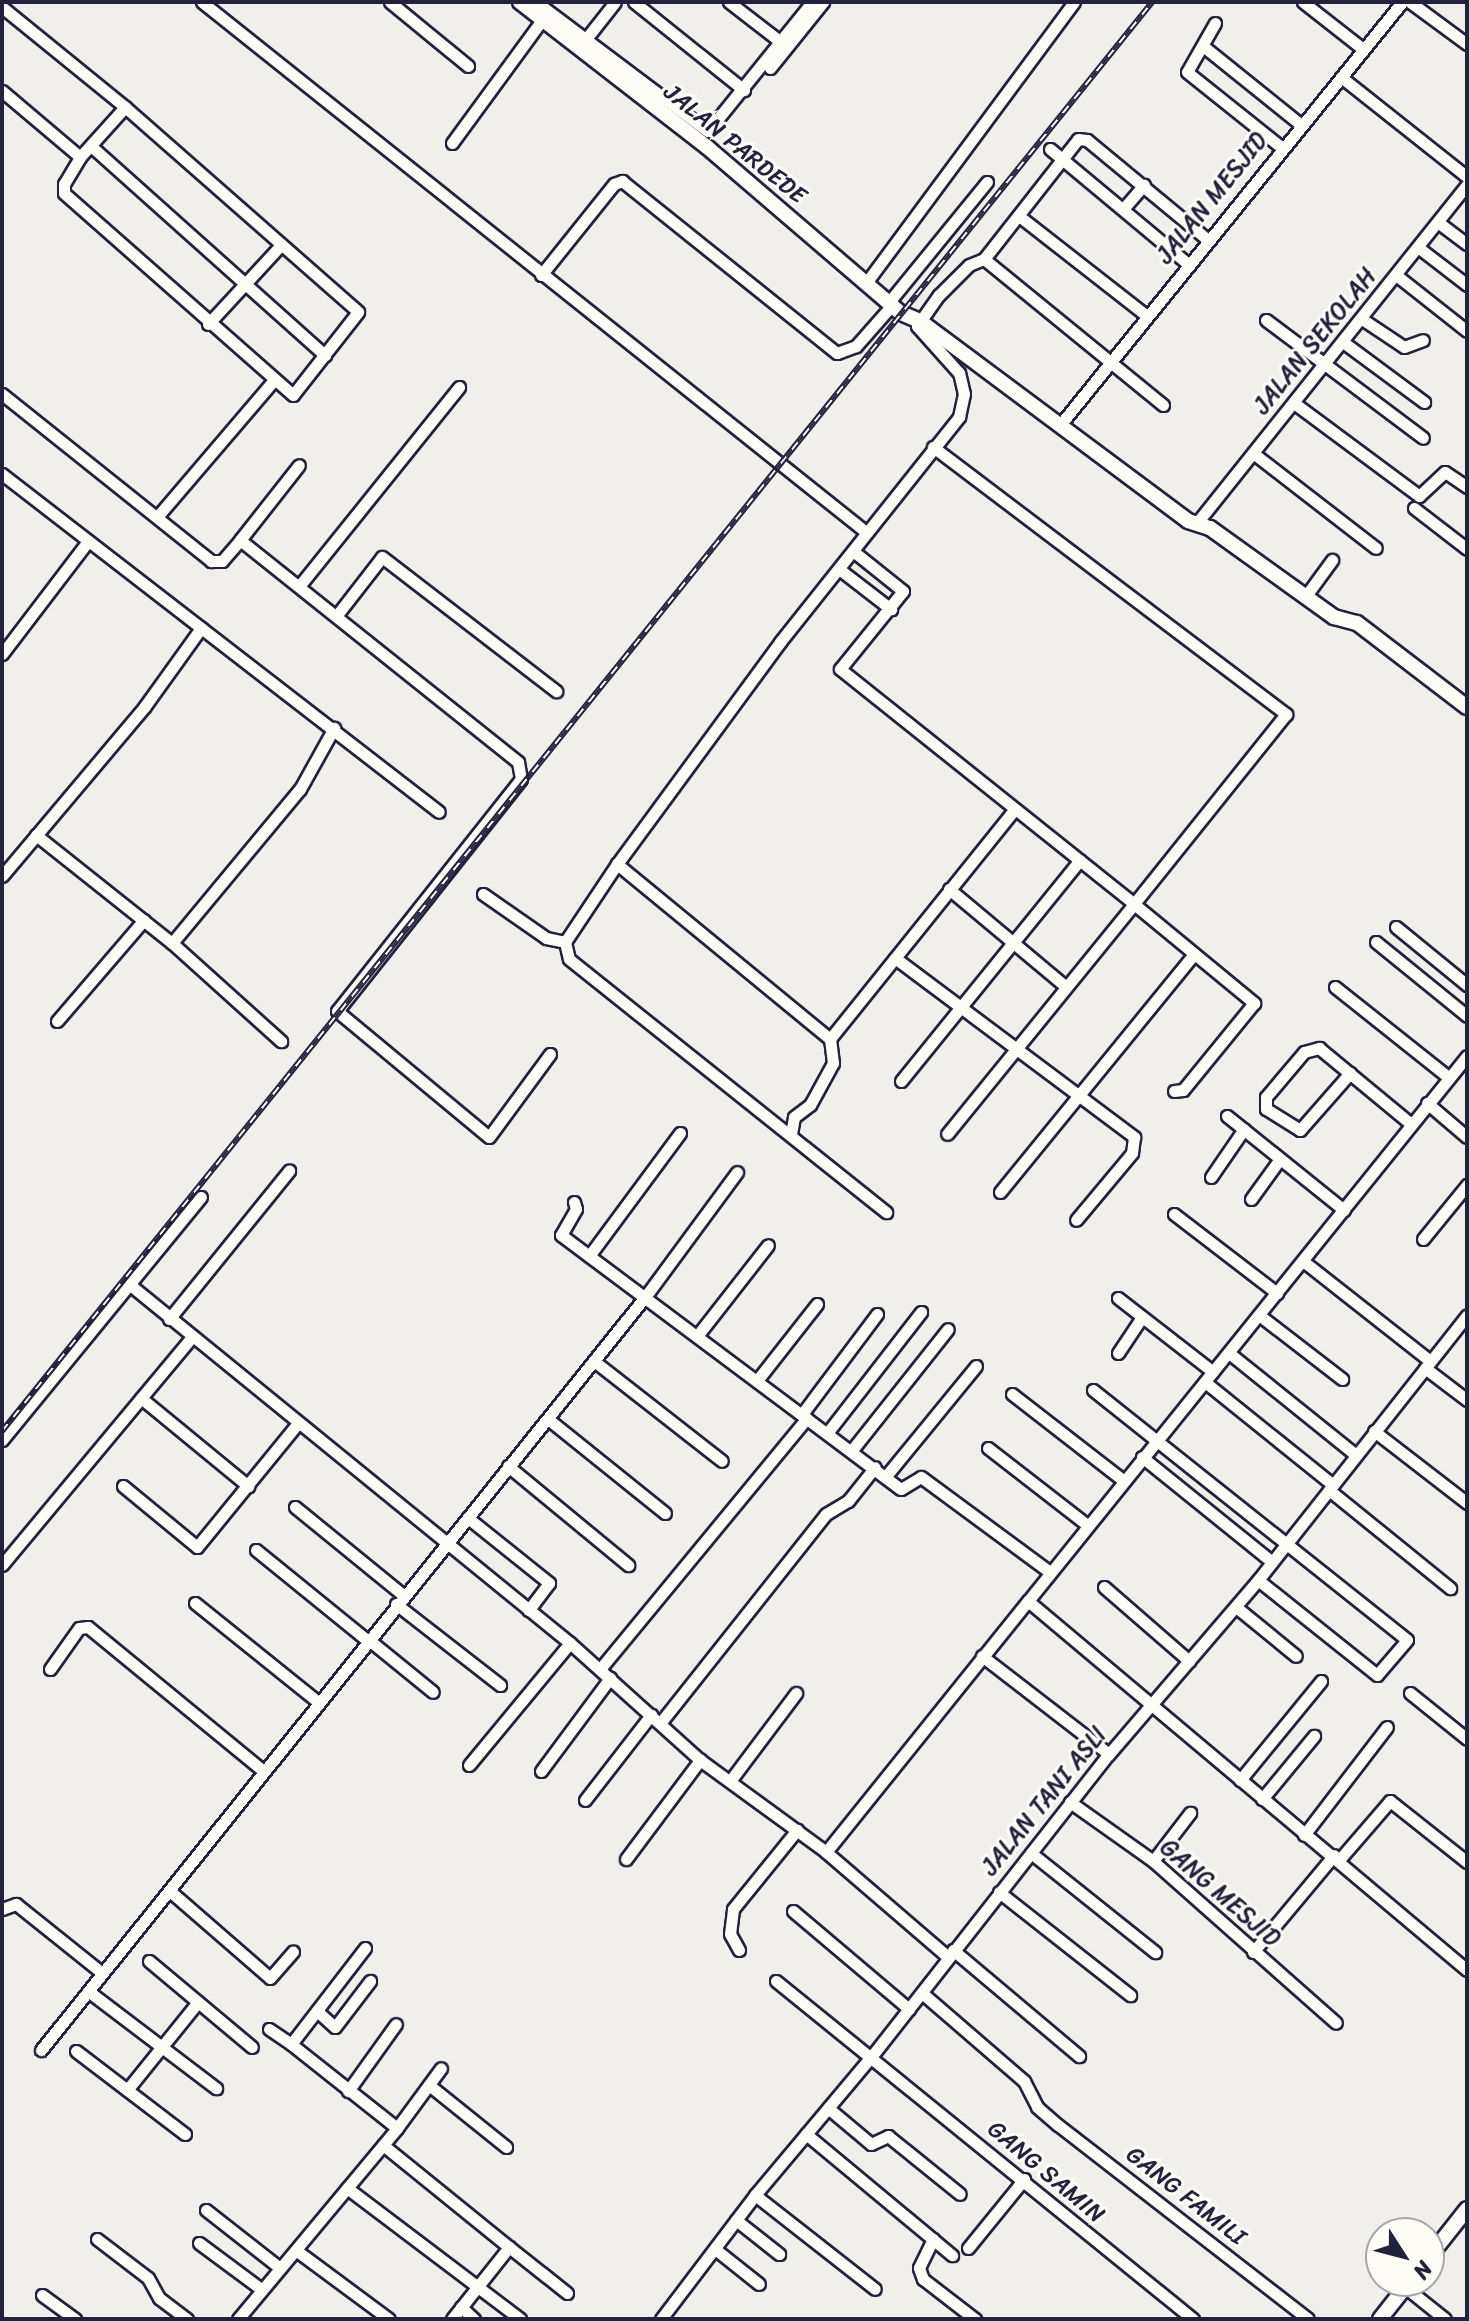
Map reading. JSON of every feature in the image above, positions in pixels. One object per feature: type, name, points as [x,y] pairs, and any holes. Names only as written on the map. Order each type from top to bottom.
[{"type":"street","points":[[202,2],[866,532]]},
{"type":"street","points":[[390,2],[468,66]]},
{"type":"street","name":"JALAN PARDEDE","points":[[520,2],[542,20],[582,44],[890,304],[920,321],[1196,524],[1234,544],[1334,617],[1357,623],[1467,707]]},
{"type":"street","points":[[536,2],[582,44],[708,131],[812,2]]},
{"type":"street","points":[[582,44],[615,2]]},
{"type":"street","points":[[634,2],[744,90]]},
{"type":"street","points":[[729,2],[781,42]]},
{"type":"street","points":[[707,147],[823,2]]},
{"type":"street","points":[[866,283],[1074,2]]},
{"type":"street","points":[[1303,2],[1363,49]]},
{"type":"street","name":"JALAN MESJID","points":[[1060,425],[1281,147],[1402,2]]},
{"type":"street","points":[[1410,2],[1467,44]]},
{"type":"street","points":[[2,7],[125,107],[358,312],[293,395],[208,324],[64,193],[64,184],[80,157],[125,107]]},
{"type":"street","points":[[452,143],[542,20]]},
{"type":"street","points":[[1215,23],[1187,72],[1281,147]]},
{"type":"street","points":[[1203,46],[1300,124]]},
{"type":"street","points":[[1341,77],[1467,177]]},
{"type":"street","points":[[2,91],[80,157]]},
{"type":"street","points":[[886,1212],[569,959],[565,942],[617,864],[866,532],[959,417],[964,394],[959,373],[920,335],[920,321],[969,265],[984,259],[1061,158],[1083,138],[1208,240]]},
{"type":"street","points":[[91,146],[325,355]]},
{"type":"street","points":[[1050,149],[1188,264]]},
{"type":"street","points":[[541,275],[614,184],[622,181],[837,353],[856,346],[987,182]]},
{"type":"street","points":[[1123,209],[1144,185]]},
{"type":"street","name":"JALAN SEKOLAH","points":[[1196,524],[1467,185]]},
{"type":"street","points":[[1019,216],[1147,316]]},
{"type":"street","points":[[1439,223],[1467,244]]},
{"type":"street","points":[[208,324],[281,245]]},
{"type":"street","points":[[1419,248],[1467,285]]},
{"type":"street","points":[[984,259],[1163,405]]},
{"type":"street","points":[[1396,275],[1467,331]]},
{"type":"street","points":[[1362,319],[1404,347],[1423,340]]},
{"type":"street","points":[[1266,320],[1423,438]]},
{"type":"street","points":[[1343,342],[1424,402]]},
{"type":"street","points":[[157,517],[273,381]]},
{"type":"street","points":[[300,585],[459,387]]},
{"type":"street","points":[[2,394],[211,561],[222,561],[299,465]]},
{"type":"street","points":[[1294,403],[1416,502],[1467,549]]},
{"type":"street","points":[[933,447],[1286,714],[947,1134]]},
{"type":"street","points":[[1253,453],[1376,548]]},
{"type":"street","points":[[1416,502],[1445,472],[1467,487]]},
{"type":"street","points":[[2,474],[439,812]]},
{"type":"street","points":[[240,540],[490,736],[522,769],[521,779],[339,1007],[338,1015],[489,1137],[550,1054]]},
{"type":"street","points":[[2,654],[88,541]]},
{"type":"street","points":[[853,551],[901,588],[891,609],[840,669],[1254,1003],[1183,1090],[1174,1091]]},
{"type":"street","points":[[337,615],[382,557],[556,691]]},
{"type":"street","points":[[1305,597],[1332,560]]},
{"type":"street","points":[[839,569],[891,609]]},
{"type":"street","points":[[2,876],[145,706],[201,628]]},
{"type":"street","points":[[172,943],[300,789],[334,728]]},
{"type":"street","points":[[775,1122],[794,1117],[810,1105],[829,1071],[830,1039],[1014,810]]},
{"type":"street","points":[[36,835],[172,943],[281,1041]]},
{"type":"street","points":[[901,1081],[1011,940],[1080,860]]},
{"type":"street","points":[[617,864],[830,1039]]},
{"type":"street","points":[[949,889],[1065,986]]},
{"type":"street","points":[[483,894],[546,938],[565,942]]},
{"type":"street","points":[[57,1021],[144,920]]},
{"type":"street","points":[[1396,927],[1467,985]]},
{"type":"street","points":[[1376,942],[1467,1016]]},
{"type":"street","points":[[1000,1192],[1194,954]]},
{"type":"street","points":[[895,958],[1137,1142],[1076,1220]]},
{"type":"street","points":[[1335,987],[1448,1077]]},
{"type":"street","points":[[1350,1073],[1300,1130],[1266,1109],[1266,1097],[1309,1049],[1319,1048],[1350,1073],[1411,1124]]},
{"type":"street","points":[[826,1852],[1086,1524],[1229,1353],[1467,1056]]},
{"type":"street","points":[[1427,1103],[1467,1137]]},
{"type":"street","points":[[1227,1116],[1344,1210]]},
{"type":"street","points":[[791,1134],[794,1117]]},
{"type":"street","points":[[1211,1177],[1244,1129]]},
{"type":"street","points":[[589,1256],[680,1133]]},
{"type":"street","points":[[1251,1199],[1280,1159]]},
{"type":"street","points":[[169,1319],[289,1171]]},
{"type":"street","points":[[41,2050],[171,1892],[317,1701],[369,1641],[399,1599],[645,1297],[737,1172]]},
{"type":"street","points":[[1423,1239],[1467,1185]]},
{"type":"street","points":[[2,1440],[201,1197]]},
{"type":"street","points":[[574,1202],[576,1209],[561,1235],[759,1378],[903,1489],[921,1477],[1050,1572]]},
{"type":"street","points":[[1174,1214],[1277,1293]]},
{"type":"street","points":[[697,1336],[768,1245]]},
{"type":"street","points":[[1303,1261],[1467,1400]]},
{"type":"street","points":[[129,1284],[570,1643],[700,1760],[826,1852],[1079,2056]]},
{"type":"street","points":[[1118,1298],[1213,1372]]},
{"type":"street","points":[[759,1378],[817,1304]]},
{"type":"street","points":[[828,1432],[921,1312]]},
{"type":"street","points":[[600,1669],[805,1416],[877,1314]]},
{"type":"street","points":[[1259,1315],[1342,1379]]},
{"type":"street","name":"JALAN TANI ASLI","points":[[661,2319],[755,2195],[871,2057],[1070,1802],[1236,1607],[1467,1315]]},
{"type":"street","points":[[1118,1353],[1142,1317]]},
{"type":"street","points":[[852,1450],[948,1329]]},
{"type":"street","points":[[2,1565],[192,1337]]},
{"type":"street","points":[[1229,1353],[1356,1455]]},
{"type":"street","points":[[594,1361],[722,1461]]},
{"type":"street","points":[[886,1476],[976,1366]]},
{"type":"street","points":[[1205,1382],[1450,1588]]},
{"type":"street","points":[[1093,1390],[1407,1635],[1390,1663],[1377,1675],[1258,1580]]},
{"type":"street","points":[[1012,1394],[1123,1480]]},
{"type":"street","points":[[141,1398],[248,1486]]},
{"type":"street","points":[[548,1419],[665,1513]]},
{"type":"street","points":[[123,1486],[197,1547],[298,1423]]},
{"type":"street","points":[[1374,1431],[1467,1503]]},
{"type":"street","points":[[988,1448],[1086,1524]]},
{"type":"street","points":[[1142,1457],[1272,1562]]},
{"type":"street","points":[[508,1466],[628,1565]]},
{"type":"street","points":[[585,1800],[826,1514],[848,1501],[875,1467]]},
{"type":"street","points":[[295,1507],[500,1685]]},
{"type":"street","points":[[468,1518],[549,1583],[529,1610]]},
{"type":"street","points":[[256,1550],[433,1692]]},
{"type":"street","points":[[1104,1587],[1189,1661]]},
{"type":"street","points":[[1028,1601],[1467,1970]]},
{"type":"street","points":[[195,1603],[317,1701]]},
{"type":"street","points":[[1236,1607],[1296,1656]]},
{"type":"street","points":[[50,1669],[79,1628],[88,1627],[262,1770]]},
{"type":"street","points":[[469,1765],[570,1643]]},
{"type":"street","points":[[982,1656],[1109,1754]]},
{"type":"street","points":[[541,1771],[610,1678]]},
{"type":"street","points":[[1240,1780],[1321,1681]]},
{"type":"street","points":[[730,1781],[796,1693]]},
{"type":"street","points":[[1410,1693],[1467,1739]]},
{"type":"street","points":[[1304,1835],[1387,1727]]},
{"type":"street","points":[[1262,1799],[1314,1736]]},
{"type":"street","points":[[626,1859],[700,1760]]},
{"type":"street","points":[[1253,1952],[1390,1801],[1467,1862]]},
{"type":"street","name":"GANG MESJID","points":[[1070,1802],[1153,1861],[1336,2023]]},
{"type":"street","points":[[1153,1861],[1190,1813]]},
{"type":"street","points":[[739,1950],[730,1934],[733,1909],[797,1830]]},
{"type":"street","points":[[1031,1853],[1155,1952]]},
{"type":"street","points":[[171,1892],[270,1978],[293,1952]]},
{"type":"street","points":[[999,1892],[1130,1995]]},
{"type":"street","points":[[2,1909],[16,1904],[102,1973]]},
{"type":"street","points":[[793,1911],[909,2009]]},
{"type":"street","points":[[291,2044],[365,1948]]},
{"type":"street","points":[[149,1961],[252,2047]]},
{"type":"street","points":[[317,2011],[336,2026],[370,1981]]},
{"type":"street","name":"GANG SAMIN","points":[[776,1981],[1193,2319]]},
{"type":"street","points":[[88,1991],[216,2088]]},
{"type":"street","name":"GANG FAMILI","points":[[922,1993],[1024,2081],[1037,2107],[1308,2319]]},
{"type":"street","points":[[127,2090],[198,2002]]},
{"type":"street","points":[[348,2091],[396,2024]]},
{"type":"street","points":[[269,2029],[397,2128]]},
{"type":"street","points":[[76,2051],[185,2134]]},
{"type":"street","points":[[238,2319],[397,2128],[441,2068]]},
{"type":"street","points":[[429,2085],[506,2147]]},
{"type":"street","points":[[828,2108],[871,2144],[888,2136],[960,2194]]},
{"type":"street","points":[[806,2134],[952,2255]]},
{"type":"street","points":[[383,2145],[567,2293]]},
{"type":"street","points":[[968,2248],[1024,2179]]},
{"type":"street","points":[[347,2188],[520,2319]]},
{"type":"street","points":[[755,2195],[875,2289]]},
{"type":"street","points":[[1445,2237],[1467,2209]]},
{"type":"street","points":[[206,2210],[280,2268]]},
{"type":"street","points":[[736,2220],[779,2254]]},
{"type":"street","points":[[97,2239],[148,2278],[159,2298],[187,2319]]},
{"type":"street","points":[[933,2239],[919,2268],[923,2279],[975,2319]]},
{"type":"street","points":[[199,2243],[261,2289]]},
{"type":"street","points":[[452,2319],[509,2247]]},
{"type":"street","points":[[715,2249],[759,2284]]},
{"type":"street","points":[[297,2251],[389,2319]]},
{"type":"street","points":[[42,2295],[75,2319]]},
{"type":"street","points":[[1380,2319],[1398,2297]]},
{"type":"street","points":[[1422,2297],[1445,2319]]},
{"type":"street","points":[[461,2307],[474,2319]]},
{"type":"railway","points":[[2,1431],[1152,2]]}]
